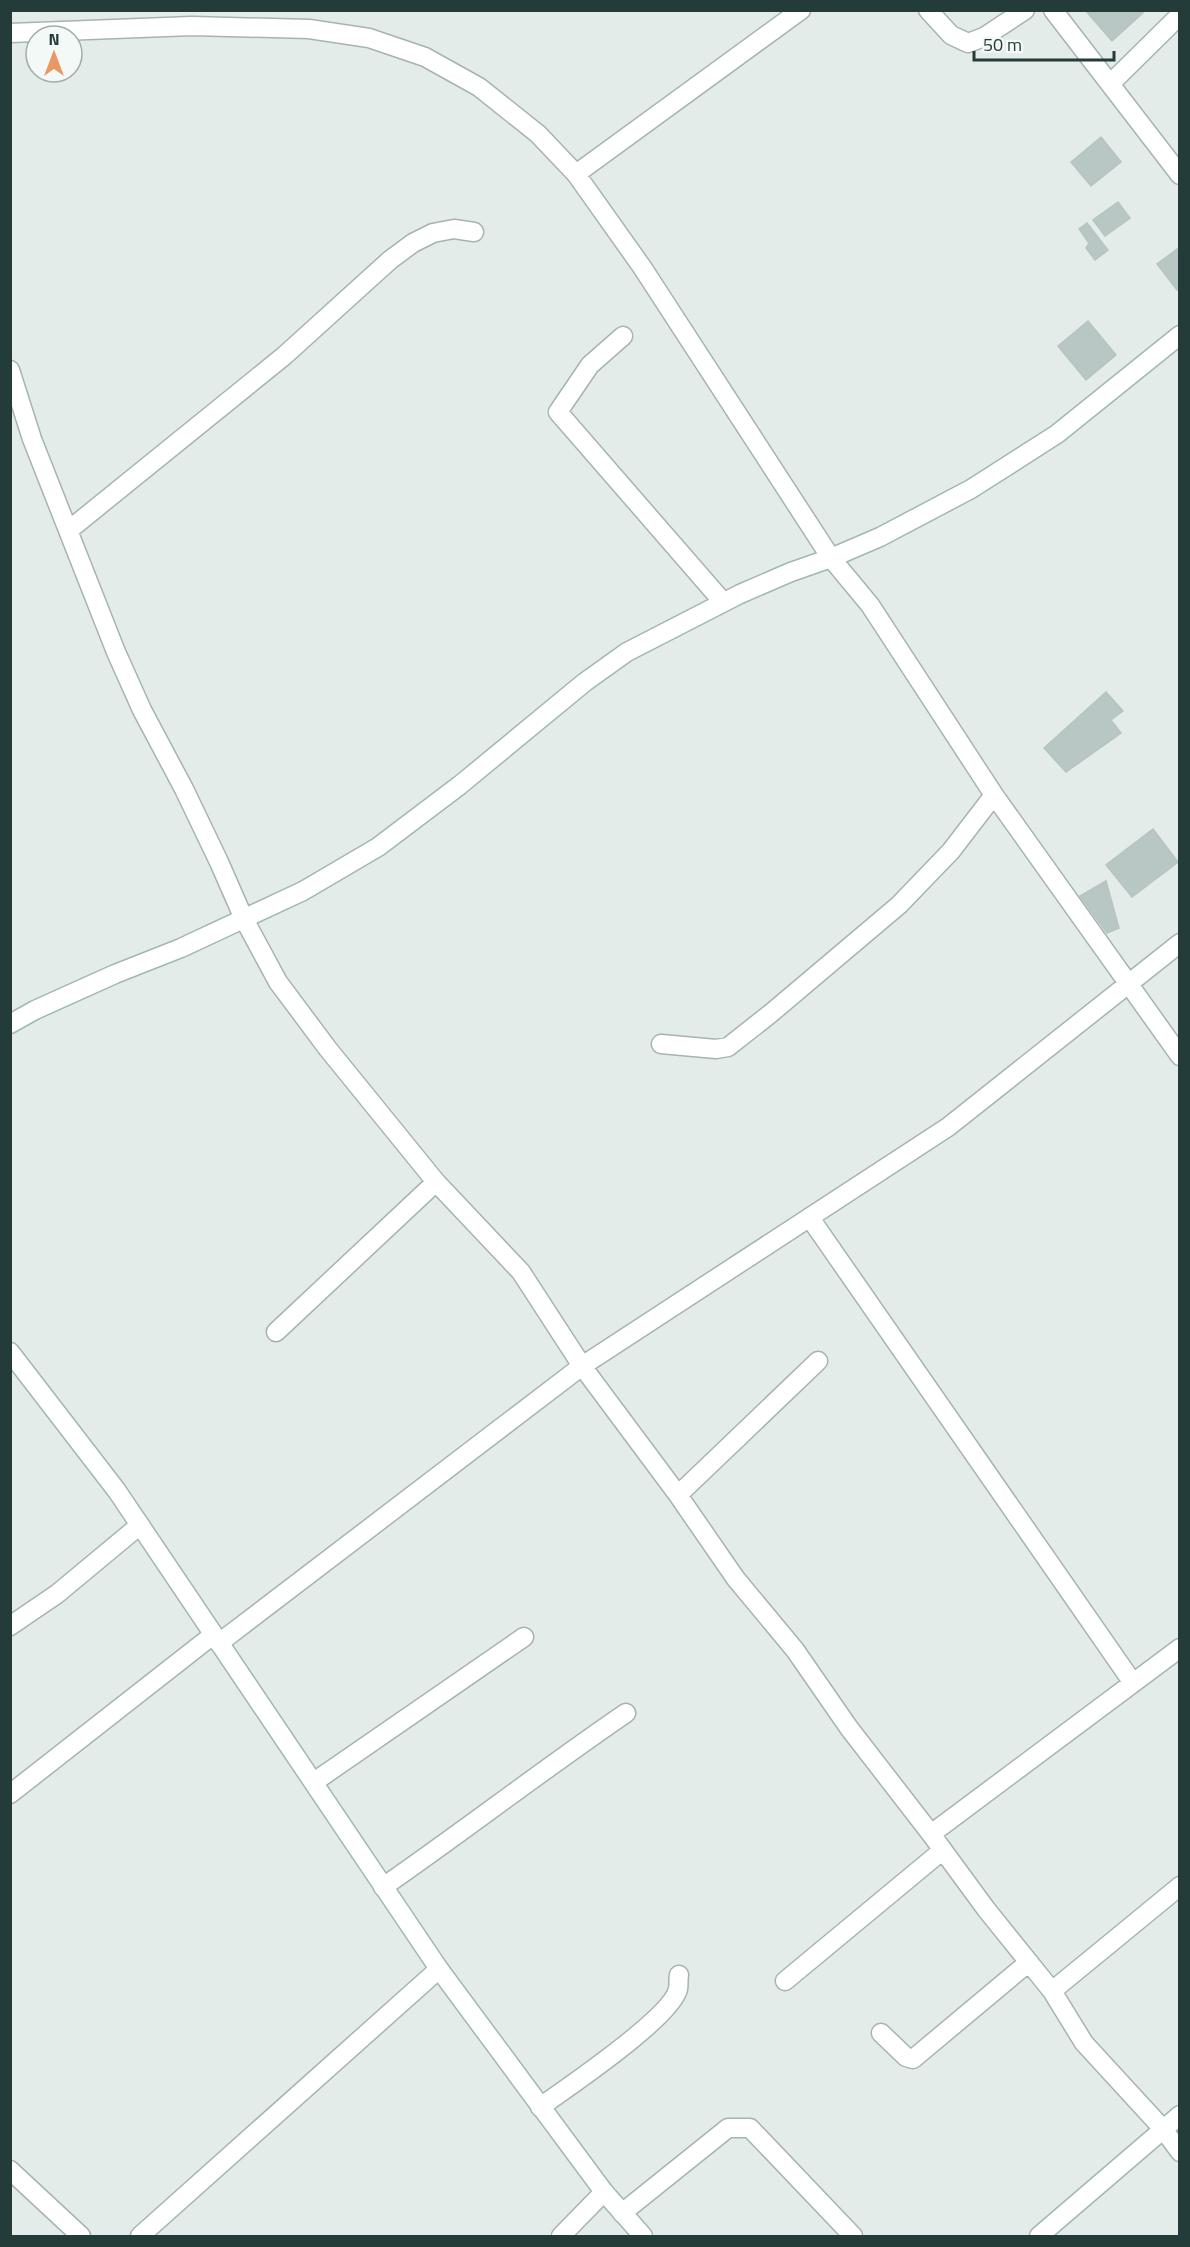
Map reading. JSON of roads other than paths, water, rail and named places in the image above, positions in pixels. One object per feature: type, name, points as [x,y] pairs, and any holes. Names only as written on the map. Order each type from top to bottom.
[{"type":"street","points":[[576,174],[801,10]]},
{"type":"street","points":[[928,10],[951,35],[968,43],[984,37],[1025,10]]},
{"type":"street","points":[[1053,10],[1179,175]]},
{"type":"street","points":[[1110,84],[1179,15]]},
{"type":"street","points":[[10,33],[192,26],[309,29],[369,38],[426,57],[478,87],[538,134],[576,174],[688,335],[831,558],[870,605],[994,795],[1179,1056]]},
{"type":"street","points":[[69,530],[284,356],[413,243],[433,233],[454,229],[474,232]]},
{"type":"street","points":[[10,1024],[105,978],[181,948],[303,891],[378,847],[460,785],[585,682],[627,652],[723,602],[791,572],[831,558],[928,513],[1015,463],[1057,434],[1179,335]]},
{"type":"street","points":[[623,336],[590,365],[558,412],[723,602]]},
{"type":"street","points":[[10,370],[32,439],[69,530],[87,582],[129,681],[204,831],[244,919],[278,982],[328,1049],[436,1182],[521,1272],[582,1366],[678,1495],[736,1579],[795,1650],[849,1728],[1052,1991],[1084,2043],[1163,2129],[1179,2152]]},
{"type":"street","points":[[661,1044],[716,1049],[728,1047],[898,905],[951,851],[994,795]]},
{"type":"street","points":[[10,1794],[582,1366],[948,1127],[1179,943]]},
{"type":"street","points":[[276,1332],[436,1182]]},
{"type":"street","points":[[810,1218],[1133,1683]]},
{"type":"street","points":[[10,1352],[117,1491],[439,1969],[604,2192],[642,2236]]},
{"type":"street","points":[[678,1495],[818,1360]]},
{"type":"street","points":[[10,1626],[57,1594],[140,1525]]},
{"type":"street","points":[[314,1782],[524,1637]]},
{"type":"street","points":[[931,1834],[1179,1648]]},
{"type":"street","points":[[384,1887],[468,1828],[539,1773],[626,1713]]},
{"type":"street","points":[[785,1981],[943,1850]]},
{"type":"street","points":[[1052,1991],[1179,1886]]},
{"type":"street","points":[[881,2033],[906,2057],[914,2059],[1029,1962]]},
{"type":"street","points":[[140,2236],[439,1969]]},
{"type":"street","points":[[540,2107],[625,2046],[667,2008],[678,1990],[679,1975]]},
{"type":"street","points":[[1040,2236],[1179,2115]]},
{"type":"street","points":[[622,2213],[728,2128],[741,2126],[750,2128],[853,2236]]},
{"type":"street","points":[[10,2170],[81,2236]]},
{"type":"street","points":[[561,2236],[604,2192]]}]
